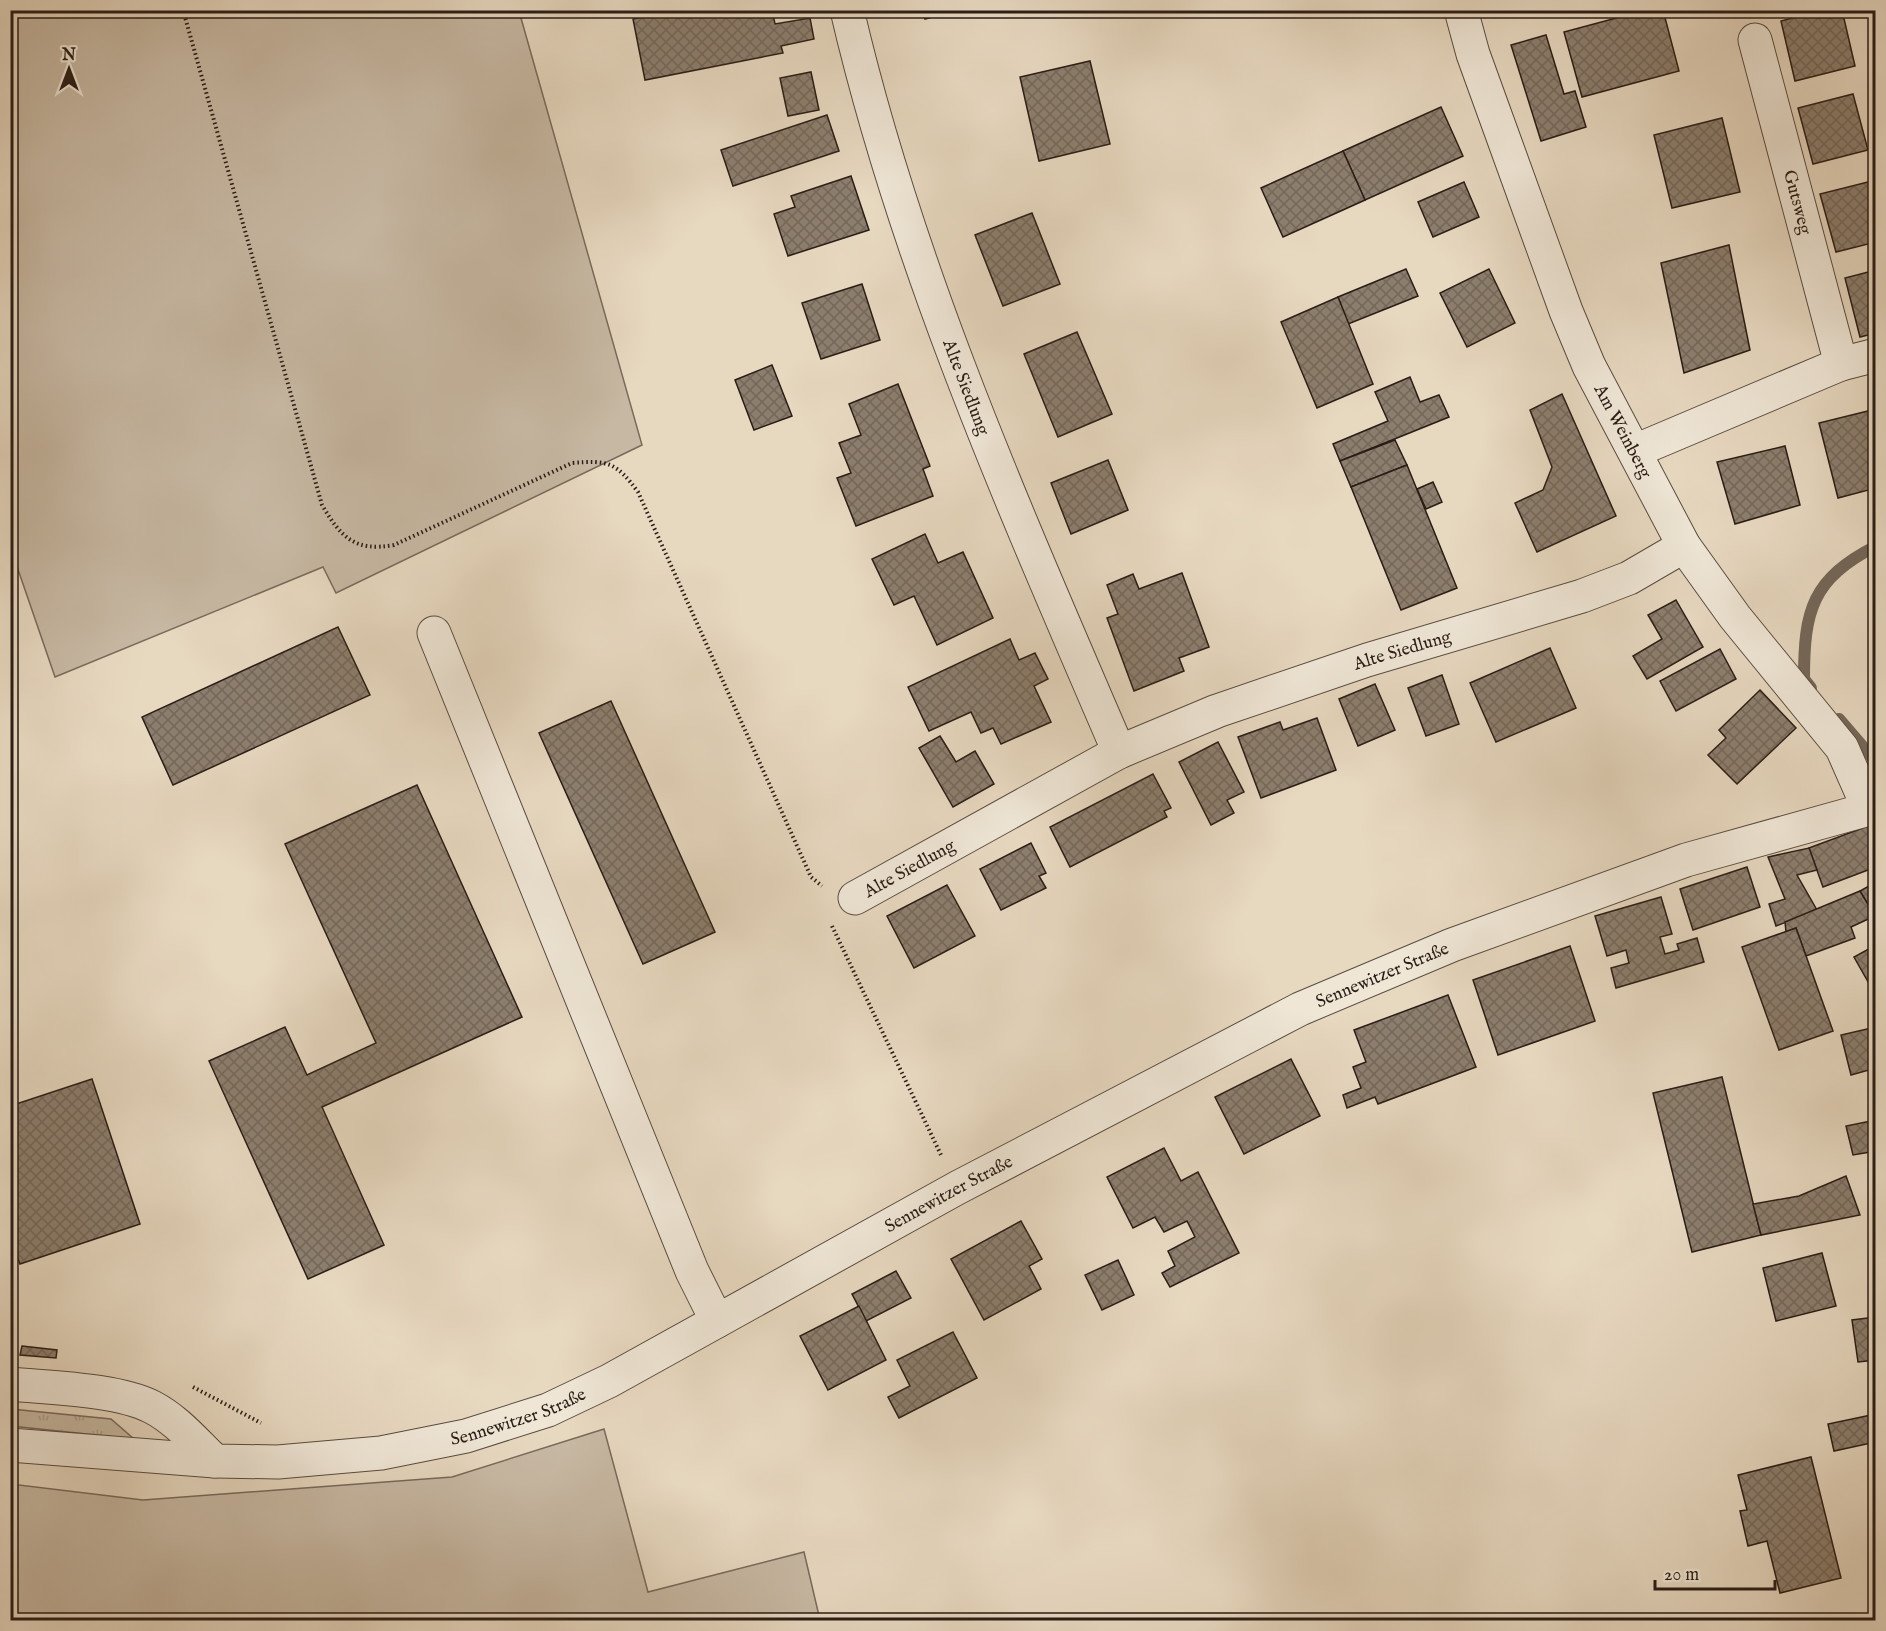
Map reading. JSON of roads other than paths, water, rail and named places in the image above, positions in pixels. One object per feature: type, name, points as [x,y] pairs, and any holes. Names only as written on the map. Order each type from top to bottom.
[{"type":"street","name":"Alte Siedlung","points":[[847,10],[915,252],[992,455],[1119,752]]},
{"type":"street","name":"Am Weinberg","points":[[1461,10],[1473,54],[1566,311],[1589,366],[1684,546],[1735,617],[1842,748],[1872,807]]},
{"type":"street","name":"Gutsweg","points":[[1755,40],[1841,364]]},
{"type":"street","points":[[1635,451],[1841,364],[1875,355]]},
{"type":"street","name":"Alte Siedlung","points":[[855,898],[1119,752],[1217,711],[1367,660],[1582,596],[1629,578],[1684,546]]},
{"type":"street","points":[[434,633],[692,1271],[717,1321]]},
{"type":"street","name":"Sennewitzer Straße","points":[[10,1445],[215,1461],[278,1462],[381,1453],[466,1436],[548,1410],[609,1381],[957,1188],[1300,1010],[1452,945],[1686,860],[1872,807]]},
{"type":"street","points":[[10,1384],[121,1397],[151,1407],[178,1425],[215,1461]]},
{"type":"waterway","points":[[1811,688],[1804,679],[1804,655],[1810,615],[1816,599],[1825,584],[1838,571],[1876,546]]},
{"type":"waterway","points":[[1839,719],[1876,762]]}]
